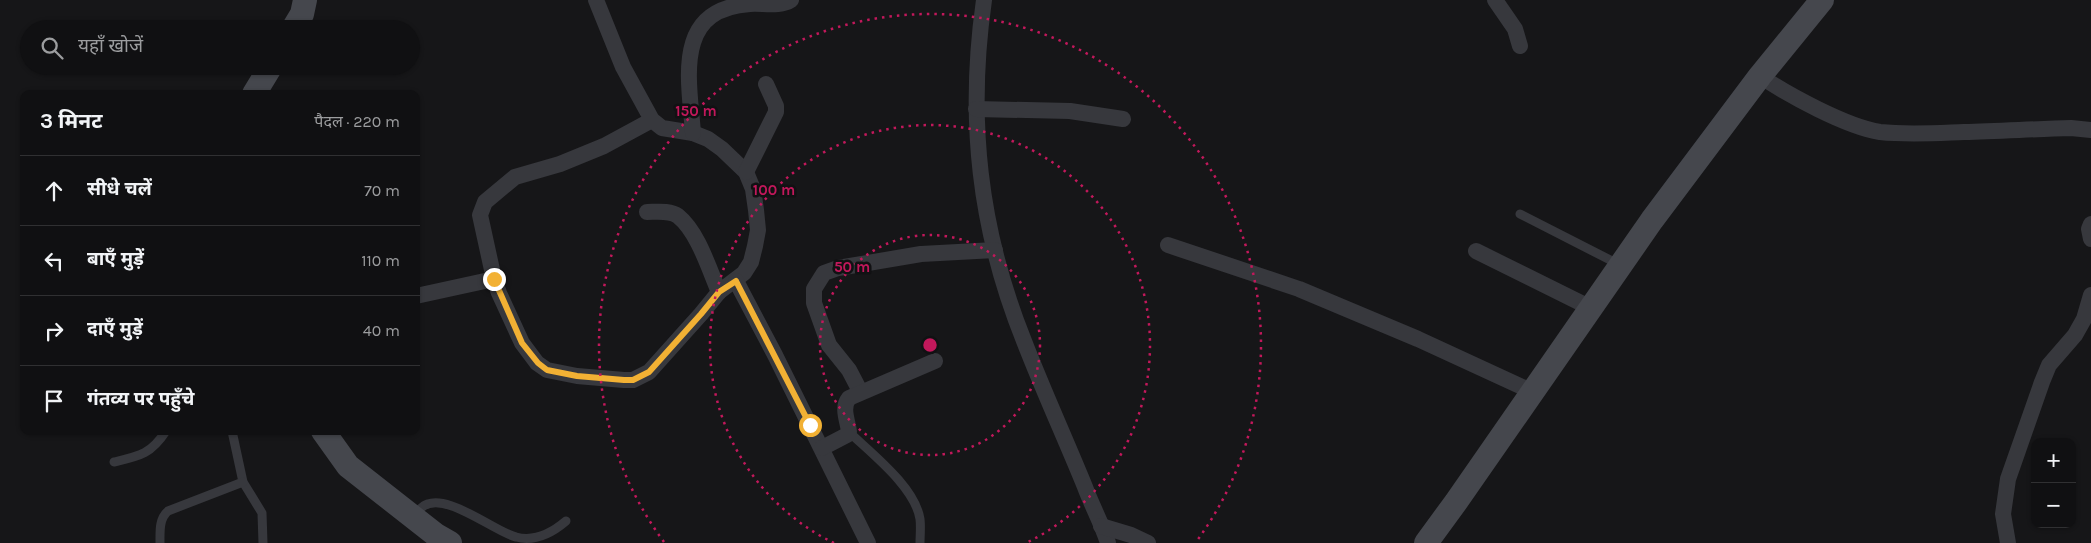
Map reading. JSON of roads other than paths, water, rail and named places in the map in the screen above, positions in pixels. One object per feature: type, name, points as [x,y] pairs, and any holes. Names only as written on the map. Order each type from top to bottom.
[{"type":"main road","points":[[298,20],[302,14],[305,0]]},
{"type":"main road","points":[[1426,543],[1652,220],[1760,76],[1822,0]]},
{"type":"main road","points":[[256,90],[266,75]]},
{"type":"main road","points":[[325,435],[348,466],[436,535],[450,543]]},
{"type":"street","points":[[596,0],[623,66],[652,120],[662,128],[693,133],[708,139],[722,149],[746,172],[753,190],[758,230],[750,262],[744,273],[736,281],[719,292],[649,372],[633,380],[624,380],[577,376],[547,370],[538,363],[522,343],[494,279],[481,225],[480,215],[485,202],[515,177],[560,164],[604,146],[652,120]]},
{"type":"street","points":[[693,133],[689,55],[703,24],[720,10],[734,6],[781,3],[791,0]]},
{"type":"street","points":[[984,0],[978,41],[976,109],[979,169],[995,250],[1005,290],[1024,340],[1108,543]]},
{"type":"street","points":[[1495,0],[1513,25],[1520,46]]},
{"type":"street","points":[[1760,76],[1778,88],[1837,117],[1858,126],[1880,132],[1923,134],[2071,128],[2091,130]]},
{"type":"street","points":[[746,172],[776,112],[776,106],[766,84]]},
{"type":"street","points":[[976,109],[1070,110],[1123,119]]},
{"type":"street","points":[[647,212],[678,216],[691,232],[701,250],[719,292]]},
{"type":"street","points":[[2091,224],[2089,229],[2091,239]]},
{"type":"street","points":[[1168,245],[1299,290],[1418,339],[1533,392]]},
{"type":"street","points":[[860,391],[849,370],[829,345],[814,303],[814,288],[824,273],[838,268],[921,254],[995,250]]},
{"type":"street","points":[[1476,251],[1591,308]]},
{"type":"street","points":[[420,295],[494,279]]},
{"type":"street","points":[[736,281],[822,448],[868,543]]},
{"type":"street","points":[[2008,543],[2003,514],[2008,479],[2049,365],[2076,335],[2084,319],[2091,295]]},
{"type":"street","points":[[822,448],[847,435],[849,432],[845,402],[849,398],[860,391],[935,361]]},
{"type":"street","points":[[1100,526],[1131,535],[1148,543]]},
{"type":"lane","points":[[1520,214],[1621,265]]},
{"type":"lane","points":[[849,432],[899,480],[912,500],[920,518],[920,543]]},
{"type":"lane","points":[[114,462],[152,450],[163,435]]},
{"type":"lane","points":[[233,435],[243,482],[262,513],[263,543]]},
{"type":"lane","points":[[160,543],[163,516],[168,511],[243,482]]},
{"type":"lane","points":[[414,518],[421,508],[428,504],[440,503],[453,506],[516,537],[534,538],[545,535],[566,521]]}]
